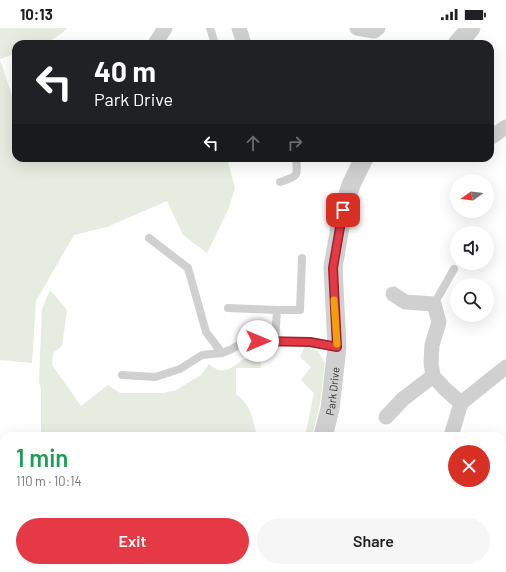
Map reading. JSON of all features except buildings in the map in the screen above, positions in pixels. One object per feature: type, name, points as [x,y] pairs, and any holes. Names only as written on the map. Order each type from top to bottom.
[{"type":"street","points":[[158,40],[165,28]]},
{"type":"street","points":[[239,28],[243,40]]},
{"type":"street","points":[[357,28],[374,31],[378,28]]},
{"type":"street","points":[[460,40],[471,28]]},
{"type":"street","points":[[494,135],[506,127]]},
{"type":"street","name":"Park Drive","points":[[324,432],[330,410],[337,347],[333,268],[343,210],[351,185],[362,162]]},
{"type":"street","points":[[393,294],[405,302],[434,304],[439,322],[432,345],[431,363],[433,376],[461,403]]},
{"type":"street","points":[[452,432],[461,403],[506,367]]},
{"type":"street","points":[[386,417],[403,399],[433,376]]},
{"type":"lane","points":[[210,28],[214,40]]},
{"type":"lane","points":[[280,182],[296,175],[296,162]]},
{"type":"lane","points":[[149,238],[188,268],[206,332],[222,352]]},
{"type":"lane","points":[[228,308],[300,310],[302,258]]},
{"type":"lane","points":[[434,304],[453,270]]},
{"type":"lane","points":[[275,341],[277,310]]},
{"type":"lane","points":[[122,375],[155,377],[180,369],[202,355],[232,349],[244,341],[310,342],[337,347]]},
{"type":"shaded area","points":[[0,28],[68,28],[52,40],[12,40],[12,54],[0,59]]},
{"type":"shaded area","points":[[0,60],[12,95],[12,162],[228,162],[235,188],[228,210],[207,253],[183,235],[167,201],[107,227],[74,235],[36,301],[32,363],[0,360]]},
{"type":"shaded area","points":[[50,290],[67,310],[62,346],[53,353],[52,365],[81,406],[108,385],[120,393],[163,393],[176,390],[201,375],[209,364],[218,370],[226,370],[243,359],[260,359],[261,368],[236,368],[236,394],[248,408],[256,432],[41,432],[41,389],[39,382],[42,309]]},
{"type":"shaded area","points":[[305,346],[318,351],[325,363],[320,404],[313,432],[306,432],[314,393],[301,380],[311,367],[300,357]]},
{"type":"slow traffic","points":[[334,300],[337,344]]},
{"type":"route","points":[[258,341],[310,342],[337,347],[333,268],[343,210]]}]
